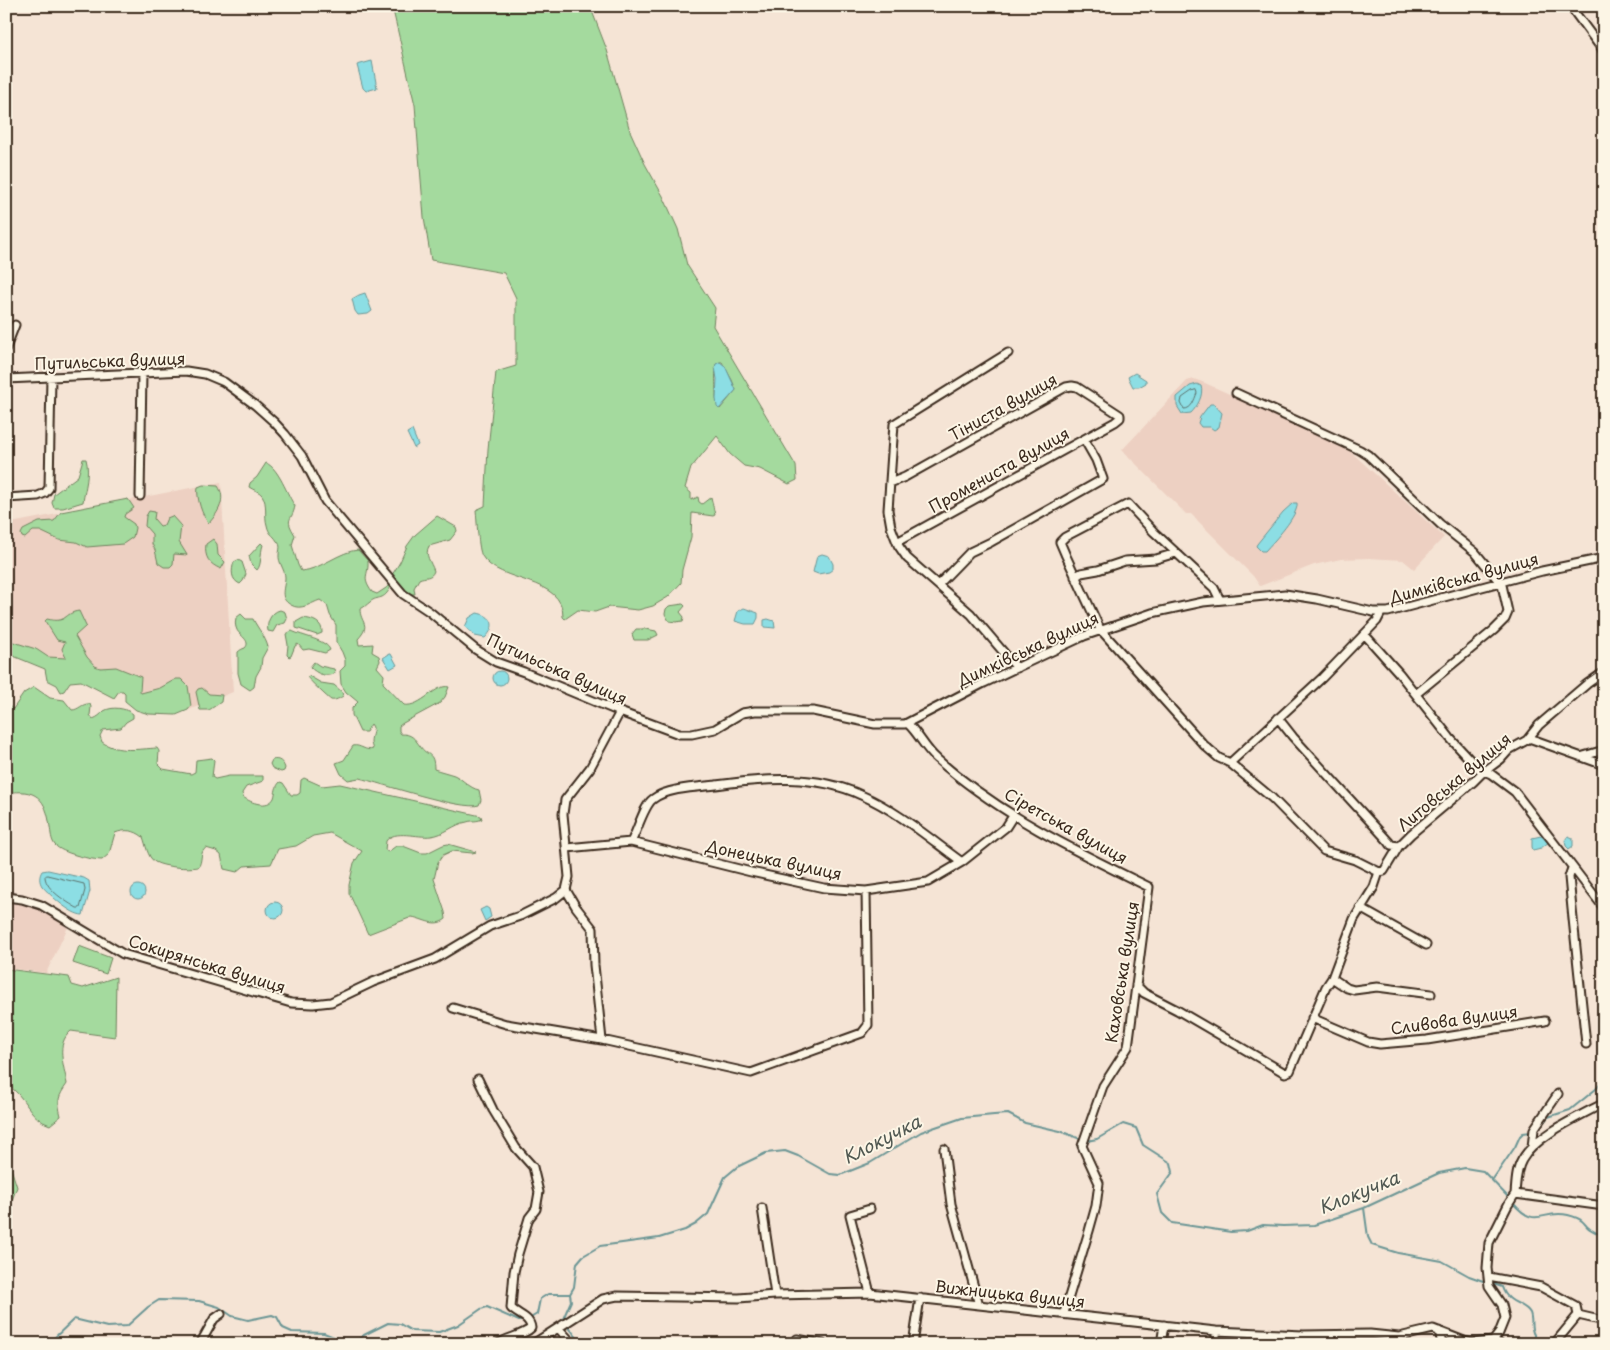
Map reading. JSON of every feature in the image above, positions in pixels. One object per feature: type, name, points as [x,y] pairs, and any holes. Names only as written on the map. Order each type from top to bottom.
[{"type":"street","points":[[1570,6],[1604,52]]},
{"type":"street","points":[[6,348],[15,325]]},
{"type":"street","points":[[1008,353],[894,424],[889,513],[891,527],[897,542],[907,558],[971,614],[1017,668]]},
{"type":"street","name":"Путильська вулиця","points":[[6,379],[186,371],[200,372],[219,379],[255,405],[285,434],[302,456],[325,501],[405,597],[430,612],[454,633],[487,657],[666,730],[684,734],[715,730],[742,714],[755,711],[813,711],[875,724],[908,724]]},
{"type":"street","points":[[140,496],[142,373]]},
{"type":"street","points":[[6,498],[38,496],[45,493],[48,488],[51,376]]},
{"type":"street","name":"Тіниста вулиця","points":[[890,483],[912,473],[1066,387],[1077,387],[1114,410],[1120,416],[1115,422]]},
{"type":"street","points":[[1236,393],[1365,453],[1440,524],[1475,552],[1503,587],[1508,612],[1505,619],[1416,694]]},
{"type":"street","name":"Промениста вулиця","points":[[897,542],[1115,422]]},
{"type":"street","points":[[938,585],[970,552],[996,540],[1103,479],[1096,460],[1084,439]]},
{"type":"street","points":[[1220,600],[1214,588],[1127,504],[1065,537],[1060,543],[1100,629],[1204,745],[1219,758],[1230,762],[1272,798],[1324,851],[1355,860],[1379,872]]},
{"type":"street","points":[[1075,576],[1125,561],[1156,559],[1176,553]]},
{"type":"street","name":"Димківська вулиця","points":[[908,724],[1084,636],[1100,629],[1168,609],[1220,600],[1285,594],[1381,613],[1401,610],[1500,582],[1604,558]]},
{"type":"street","points":[[1230,762],[1322,678],[1365,635],[1381,613]]},
{"type":"street","points":[[1365,635],[1416,694],[1450,738],[1477,767],[1514,792],[1604,908]]},
{"type":"street","name":"Литовська вулиця","points":[[1136,985],[1144,993],[1178,1010],[1285,1072],[1290,1071],[1326,987],[1332,978],[1360,908],[1374,887],[1379,872],[1385,870],[1399,846],[1417,828],[1501,759],[1509,750],[1529,738],[1536,728],[1556,709],[1604,672]]},
{"type":"street","points":[[602,1040],[594,965],[594,929],[576,907],[566,890],[570,877],[563,814],[565,800],[590,768],[620,712]]},
{"type":"street","points":[[1278,718],[1388,842],[1391,845],[1399,846]]},
{"type":"street","name":"Сіретська вулиця","points":[[908,724],[938,760],[1013,816],[1088,857],[1149,887]]},
{"type":"street","points":[[1529,738],[1604,765]]},
{"type":"street","points":[[1580,757],[1604,750]]},
{"type":"street","points":[[631,842],[650,803],[661,795],[749,780],[792,780],[842,788],[862,795],[897,814],[962,862]]},
{"type":"street","name":"Донецька вулиця","points":[[567,848],[631,842],[750,872],[824,888],[866,892],[928,882],[962,862],[1006,827],[1013,816]]},
{"type":"street","points":[[1572,868],[1569,877],[1586,1044]]},
{"type":"street","name":"Каховська вулиця","points":[[1064,1313],[1092,1223],[1099,1183],[1082,1146],[1103,1086],[1128,1047],[1149,887]]},
{"type":"street","name":"Сокирянська вулиця","points":[[6,897],[27,900],[41,905],[123,954],[291,1003],[313,1004],[331,1002],[373,982],[435,959],[485,928],[540,907],[566,890]]},
{"type":"street","points":[[453,1008],[506,1024],[602,1040],[751,1073],[862,1033],[868,1025],[866,892]]},
{"type":"street","points":[[1360,908],[1426,945]]},
{"type":"street","points":[[1332,978],[1347,988],[1354,990],[1377,987],[1431,994]]},
{"type":"street","name":"Сливова вулиця","points":[[1312,1018],[1368,1042],[1380,1044],[1427,1040],[1545,1021]]},
{"type":"street","points":[[478,1079],[492,1110],[516,1148],[533,1167],[539,1192],[536,1209],[529,1218],[518,1254],[511,1302],[511,1308],[528,1321],[531,1328],[528,1331],[510,1336],[498,1344]]},
{"type":"street","points":[[1532,1147],[1533,1132],[1558,1094]]},
{"type":"street","points":[[1497,1342],[1505,1318],[1502,1305],[1489,1281],[1487,1268],[1489,1243],[1512,1199],[1517,1172],[1522,1160],[1532,1147],[1560,1126],[1604,1103]]},
{"type":"street","points":[[944,1149],[951,1204],[979,1304]]},
{"type":"street","points":[[1512,1199],[1604,1206]]},
{"type":"street","points":[[762,1208],[775,1294]]},
{"type":"street","points":[[870,1209],[850,1215],[870,1292]]},
{"type":"street","points":[[1489,1281],[1541,1287],[1576,1306],[1578,1314]]},
{"type":"street","name":"Вижницька вулиця","points":[[533,1344],[604,1299],[617,1296],[739,1298],[775,1294],[870,1292],[1216,1331],[1303,1335],[1370,1334],[1399,1337],[1427,1330],[1439,1331],[1472,1343],[1497,1342]]},
{"type":"street","points":[[913,1344],[920,1298]]},
{"type":"street","points":[[200,1344],[214,1319],[221,1314]]},
{"type":"street","points":[[1578,1314],[1604,1321]]},
{"type":"street","points":[[1554,1344],[1578,1314]]},
{"type":"street","points":[[1161,1344],[1164,1325]]},
{"type":"street","points":[[560,1328],[573,1344]]},
{"type":"street","points":[[1216,1331],[1216,1344]]},
{"type":"street","points":[[1439,1331],[1442,1344]]},
{"type":"street","points":[[797,1339],[823,1344]]},
{"type":"shaded area","points":[[1194,379],[1280,417],[1351,452],[1444,537],[1414,569],[1403,560],[1341,559],[1314,565],[1260,586],[1253,576],[1191,514],[1186,514],[1122,450],[1187,381]]},
{"type":"shaded area","points":[[221,482],[233,692],[191,709],[174,713],[103,685],[26,651],[6,653],[6,524]]},
{"type":"shaded area","points":[[6,902],[33,906],[68,927],[46,973],[6,968]]},
{"type":"green space","points":[[392,6],[590,6],[607,50],[630,131],[678,229],[687,265],[715,308],[713,326],[796,466],[797,480],[789,484],[760,469],[744,466],[730,454],[717,436],[691,468],[685,488],[691,493],[691,500],[698,497],[699,502],[702,504],[711,497],[715,515],[692,513],[691,537],[682,570],[681,583],[668,597],[653,606],[638,610],[609,607],[595,612],[578,610],[565,619],[560,604],[553,594],[542,587],[502,572],[490,565],[482,556],[476,510],[485,506],[488,449],[496,372],[516,366],[516,298],[504,273],[431,260],[424,217],[415,105]],"holes":[[[722,362],[736,390],[720,409],[716,398],[716,364]]]},
{"type":"green space","points":[[83,459],[86,459],[88,470],[83,502],[63,508],[54,508],[52,503],[54,494],[78,476]]},
{"type":"green space","points":[[266,463],[275,470],[295,506],[289,522],[295,535],[292,545],[301,571],[358,550],[368,561],[366,580],[372,592],[377,594],[391,586],[386,594],[360,609],[365,627],[358,639],[359,645],[373,644],[372,652],[379,656],[380,661],[377,667],[384,675],[383,683],[404,705],[416,703],[439,689],[449,687],[440,703],[403,723],[399,726],[399,731],[401,734],[412,737],[433,759],[434,769],[454,775],[479,790],[481,800],[479,805],[456,804],[359,778],[348,780],[341,774],[336,763],[344,760],[353,746],[368,750],[373,749],[371,742],[373,728],[371,724],[366,732],[360,732],[352,715],[352,708],[358,702],[346,692],[341,684],[340,671],[345,666],[345,660],[336,642],[336,625],[327,605],[320,600],[306,606],[295,607],[287,602],[283,596],[285,577],[279,558],[279,544],[268,528],[265,502],[262,495],[249,487]]},
{"type":"green space","points":[[203,485],[218,486],[222,496],[220,506],[209,523],[202,511],[198,496],[198,487]]},
{"type":"green space","points":[[128,499],[134,508],[125,514],[124,517],[134,524],[135,528],[133,537],[123,544],[87,547],[76,542],[59,540],[40,531],[33,531],[25,538],[22,537],[23,530],[39,522],[54,521],[61,512]]},
{"type":"green space","points":[[149,511],[155,512],[154,519],[160,526],[164,525],[167,518],[172,516],[181,526],[179,542],[187,555],[174,554],[173,564],[170,567],[164,567],[158,563],[152,544],[152,534],[145,526],[146,516]]},
{"type":"green space","points":[[437,516],[456,527],[457,531],[450,540],[429,546],[428,555],[434,571],[433,574],[419,579],[414,588],[415,594],[407,594],[392,578],[392,575],[415,535]]},
{"type":"green space","points":[[213,539],[217,544],[218,555],[225,562],[221,569],[208,560],[206,544]]},
{"type":"green space","points":[[261,543],[263,545],[262,552],[260,565],[257,570],[251,564],[249,556]]},
{"type":"green space","points":[[238,560],[242,562],[246,574],[240,584],[233,578],[232,572],[234,562]]},
{"type":"green space","points":[[683,604],[685,606],[680,612],[684,617],[683,621],[669,621],[665,614],[666,609],[669,606]]},
{"type":"green space","points":[[280,610],[285,612],[287,619],[285,623],[277,625],[273,632],[268,631],[270,618]]},
{"type":"green space","points":[[79,611],[86,626],[75,636],[87,657],[95,666],[100,668],[116,667],[141,677],[141,693],[160,688],[176,679],[181,679],[188,686],[191,706],[188,710],[176,715],[149,714],[136,710],[125,701],[125,693],[123,691],[119,691],[114,698],[81,681],[70,682],[64,691],[61,692],[57,685],[47,680],[45,669],[6,653],[7,640],[36,649],[48,657],[66,658],[62,649],[65,642],[57,640],[45,621],[47,619],[59,620]]},
{"type":"green space","points":[[241,614],[246,619],[253,619],[268,647],[262,658],[254,687],[250,690],[241,684],[238,673],[238,652],[247,645],[236,628],[236,618]]},
{"type":"green space","points":[[303,618],[313,620],[319,624],[322,633],[317,635],[296,628],[296,622]]},
{"type":"green space","points":[[636,629],[656,631],[658,635],[648,640],[634,640],[632,634]]},
{"type":"green space","points":[[292,631],[319,641],[330,650],[325,653],[309,649],[303,650],[298,644],[289,657],[287,655],[286,634]]},
{"type":"green space","points":[[314,662],[320,666],[334,669],[335,673],[325,675],[316,672],[310,667]]},
{"type":"green space","points":[[309,676],[321,683],[334,685],[342,692],[343,696],[336,700],[331,700],[307,677]]},
{"type":"green space","points":[[34,687],[50,698],[64,700],[72,710],[90,704],[90,715],[93,719],[104,711],[111,709],[127,710],[133,714],[133,718],[121,728],[103,730],[100,736],[102,742],[121,749],[157,748],[159,751],[158,764],[163,769],[191,774],[195,772],[196,760],[212,758],[214,760],[212,777],[215,779],[229,776],[263,776],[263,781],[246,787],[242,793],[243,797],[255,803],[264,804],[271,801],[280,782],[283,783],[291,795],[297,795],[300,793],[301,780],[304,778],[322,786],[340,784],[481,816],[482,819],[480,820],[462,823],[440,834],[426,836],[395,835],[386,841],[385,850],[388,852],[396,846],[403,846],[421,853],[427,853],[448,844],[476,852],[452,851],[443,855],[438,862],[434,879],[446,919],[442,922],[434,923],[412,917],[368,934],[349,893],[354,863],[362,851],[330,833],[313,836],[296,846],[278,849],[271,864],[244,866],[237,872],[224,869],[221,855],[216,851],[206,848],[202,852],[198,867],[188,868],[159,864],[150,857],[143,837],[130,831],[115,833],[109,854],[102,860],[77,856],[63,851],[55,845],[52,839],[46,809],[38,797],[25,792],[6,793],[6,704],[13,709],[24,693]]},
{"type":"green space","points":[[202,688],[209,694],[222,695],[221,702],[209,710],[200,710],[196,692]]},
{"type":"green space","points":[[272,760],[282,762],[285,768],[284,771],[281,772],[272,768],[270,764]]},
{"type":"green space","points":[[79,946],[111,958],[106,974],[73,963]]},
{"type":"green space","points":[[6,969],[69,977],[72,985],[83,988],[116,977],[115,1037],[71,1031],[66,1036],[63,1042],[62,1055],[67,1084],[59,1099],[61,1116],[50,1125],[37,1117],[18,1094],[6,1084]]},
{"type":"green space","points":[[6,1153],[17,1187],[12,1200],[6,1199]]},
{"type":"water","points":[[372,61],[377,88],[366,91],[363,88],[357,65]]},
{"type":"water","points":[[365,293],[372,311],[368,314],[358,315],[352,299]]},
{"type":"water","points":[[720,362],[725,366],[736,390],[719,409],[716,399],[717,379],[715,367]]},
{"type":"water","points":[[1135,373],[1146,380],[1146,383],[1139,387],[1133,387],[1128,377]]},
{"type":"water","points":[[1197,384],[1202,389],[1198,404],[1191,413],[1182,414],[1177,406],[1177,397],[1190,386]]},
{"type":"water","points":[[1210,404],[1214,404],[1222,413],[1219,427],[1214,430],[1210,427],[1201,427],[1198,423],[1200,417]]},
{"type":"water","points":[[412,430],[418,445],[414,448],[407,433]]},
{"type":"water","points":[[1293,503],[1297,503],[1297,508],[1290,521],[1265,551],[1261,551],[1256,546],[1257,544],[1283,512]]},
{"type":"water","points":[[822,554],[829,556],[833,569],[829,572],[818,574],[813,572],[817,556]]},
{"type":"water","points":[[744,608],[758,613],[755,624],[735,621],[738,611]]},
{"type":"water","points":[[477,613],[487,616],[492,622],[489,634],[485,638],[475,636],[465,627],[469,618]]},
{"type":"water","points":[[764,620],[774,621],[775,628],[764,627]]},
{"type":"water","points":[[391,654],[397,665],[390,669],[383,658]]},
{"type":"water","points":[[500,671],[505,673],[507,678],[505,683],[500,685],[495,683],[493,678],[495,673]]},
{"type":"water","points":[[1541,836],[1549,842],[1541,848],[1533,850],[1532,838]]},
{"type":"water","points":[[1568,836],[1573,838],[1573,846],[1569,849],[1566,846],[1565,840]]},
{"type":"water","points":[[48,870],[84,878],[89,881],[90,891],[83,915],[67,908],[42,886],[40,882],[41,873]]},
{"type":"water","points":[[135,885],[141,885],[145,892],[141,899],[135,899],[131,895],[131,889]]},
{"type":"water","points":[[275,902],[283,910],[275,918],[267,910]]},
{"type":"water","points":[[486,907],[489,909],[491,917],[485,921],[480,910]]},
{"type":"waterway","points":[[1537,1130],[1548,1117],[1570,1110],[1604,1080]]},
{"type":"waterway","name":"Клокучка","points":[[529,1319],[537,1314],[540,1299],[548,1294],[570,1294],[574,1287],[577,1263],[583,1256],[600,1246],[659,1238],[685,1230],[696,1224],[708,1214],[725,1177],[737,1167],[766,1153],[785,1151],[830,1174],[840,1175],[870,1163],[921,1132],[962,1118],[1008,1114],[1025,1123],[1060,1131],[1083,1140]]},
{"type":"waterway","name":"Клокучка","points":[[1087,1141],[1097,1139],[1123,1124],[1136,1128],[1143,1145],[1171,1163],[1173,1172],[1157,1194],[1162,1213],[1172,1223],[1231,1232],[1247,1231],[1263,1225],[1314,1225],[1364,1208],[1439,1173],[1465,1168],[1483,1171],[1509,1198]]},
{"type":"waterway","points":[[1493,1179],[1515,1147],[1520,1136],[1523,1133],[1531,1132]]},
{"type":"waterway","name":"Клокучка","points":[[1512,1202],[1520,1211],[1534,1217],[1559,1214],[1575,1217],[1581,1220],[1587,1227],[1604,1236]]},
{"type":"waterway","points":[[1364,1208],[1368,1237],[1372,1245],[1398,1253],[1442,1261],[1469,1276],[1486,1282]]},
{"type":"waterway","points":[[1491,1283],[1502,1287],[1508,1297],[1527,1309],[1531,1315],[1533,1333],[1540,1344]]},
{"type":"waterway","points":[[564,1321],[563,1319],[571,1301],[570,1294]]},
{"type":"waterway","name":"Клокучка","points":[[48,1344],[74,1319],[107,1327],[127,1326],[148,1307],[159,1300],[199,1301],[219,1307],[232,1316],[248,1320],[272,1315],[277,1317],[283,1328],[292,1332],[324,1333],[351,1344]]},
{"type":"waterway","name":"Клокучка","points":[[353,1344],[364,1335],[388,1323],[400,1324],[412,1331],[439,1332],[458,1325],[487,1307],[519,1321],[525,1321]]},
{"type":"waterway","points":[[567,1325],[584,1344]]}]
